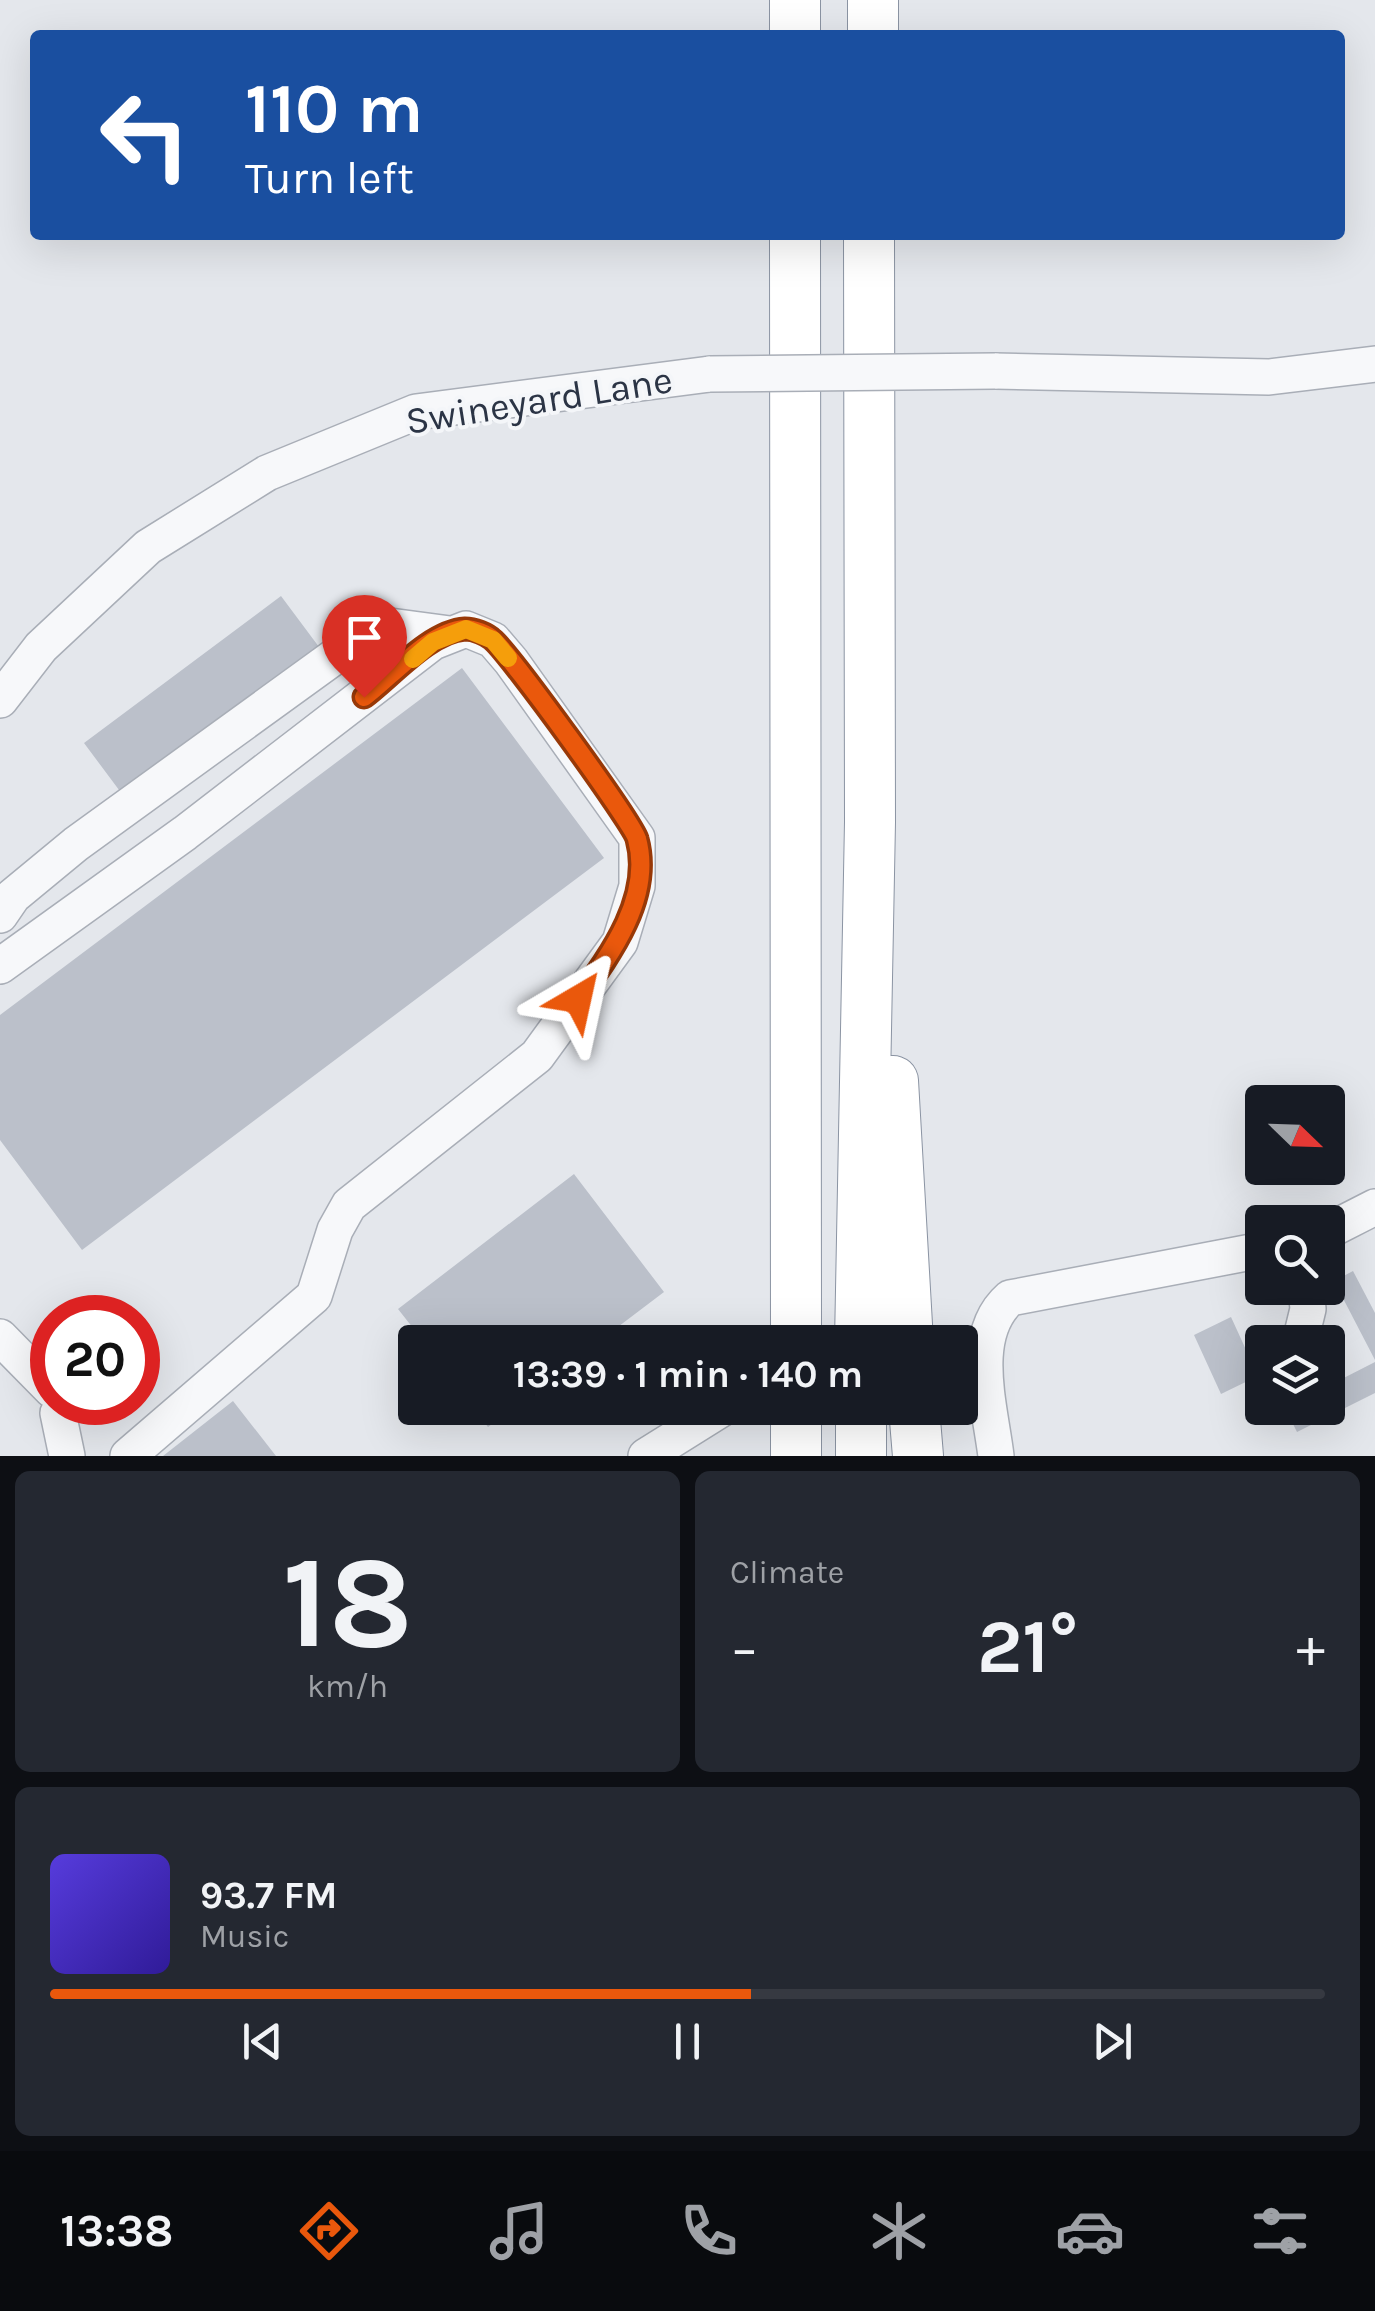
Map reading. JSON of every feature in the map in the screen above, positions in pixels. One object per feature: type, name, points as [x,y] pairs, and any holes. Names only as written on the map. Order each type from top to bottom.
[{"type":"highway","points":[[795,30],[796,0]]},
{"type":"highway","points":[[872,30],[873,0]]},
{"type":"highway","points":[[795,240],[796,1325]]},
{"type":"highway","points":[[860,1325],[870,822],[870,240]]},
{"type":"highway","points":[[870,822],[894,1092],[907,1325]]},
{"type":"highway","points":[[796,1425],[796,1456]]},
{"type":"highway","points":[[861,1425],[861,1456]]},
{"type":"highway","points":[[915,1425],[918,1456]]},
{"type":"street","name":"Swineyard Lane","points":[[0,700],[41,647],[148,547],[268,473],[416,412],[710,374],[995,371],[1270,377],[1375,364]]},
{"type":"street","points":[[0,915],[12,896],[76,844],[374,628],[450,634]]},
{"type":"street","points":[[0,966],[450,634],[466,629],[493,640],[637,838],[637,886],[620,942],[518,1075],[349,1205],[335,1230],[314,1296],[128,1456]]},
{"type":"street","points":[[1345,1222],[1375,1207]]},
{"type":"street","points":[[996,1456],[986,1336],[993,1312],[1010,1298],[1245,1253]]},
{"type":"street","points":[[0,1337],[30,1368]]},
{"type":"street","points":[[61,1425],[67,1456]]},
{"type":"street","points":[[646,1456],[696,1425]]},
{"type":"building","points":[[281,596],[322,651],[125,798],[84,743]]},
{"type":"building","points":[[462,668],[604,858],[82,1250],[0,1140],[0,1015]]},
{"type":"building","points":[[574,1174],[664,1292],[620,1325],[411,1325],[398,1309]]},
{"type":"building","points":[[1353,1271],[1375,1313],[1375,1360],[1345,1302],[1345,1275]]},
{"type":"building","points":[[1231,1317],[1245,1348],[1245,1382],[1221,1394],[1194,1335]]},
{"type":"building","points":[[1375,1362],[1375,1393],[1345,1408],[1345,1377]]},
{"type":"building","points":[[233,1401],[276,1456],[163,1456]]},
{"type":"slow traffic","points":[[413,659],[433,642],[466,629],[493,640],[508,658]]},
{"type":"route","points":[[364,697],[433,642],[466,629],[482,633],[511,661],[616,805],[637,838],[637,886],[620,942],[578,999]]}]
